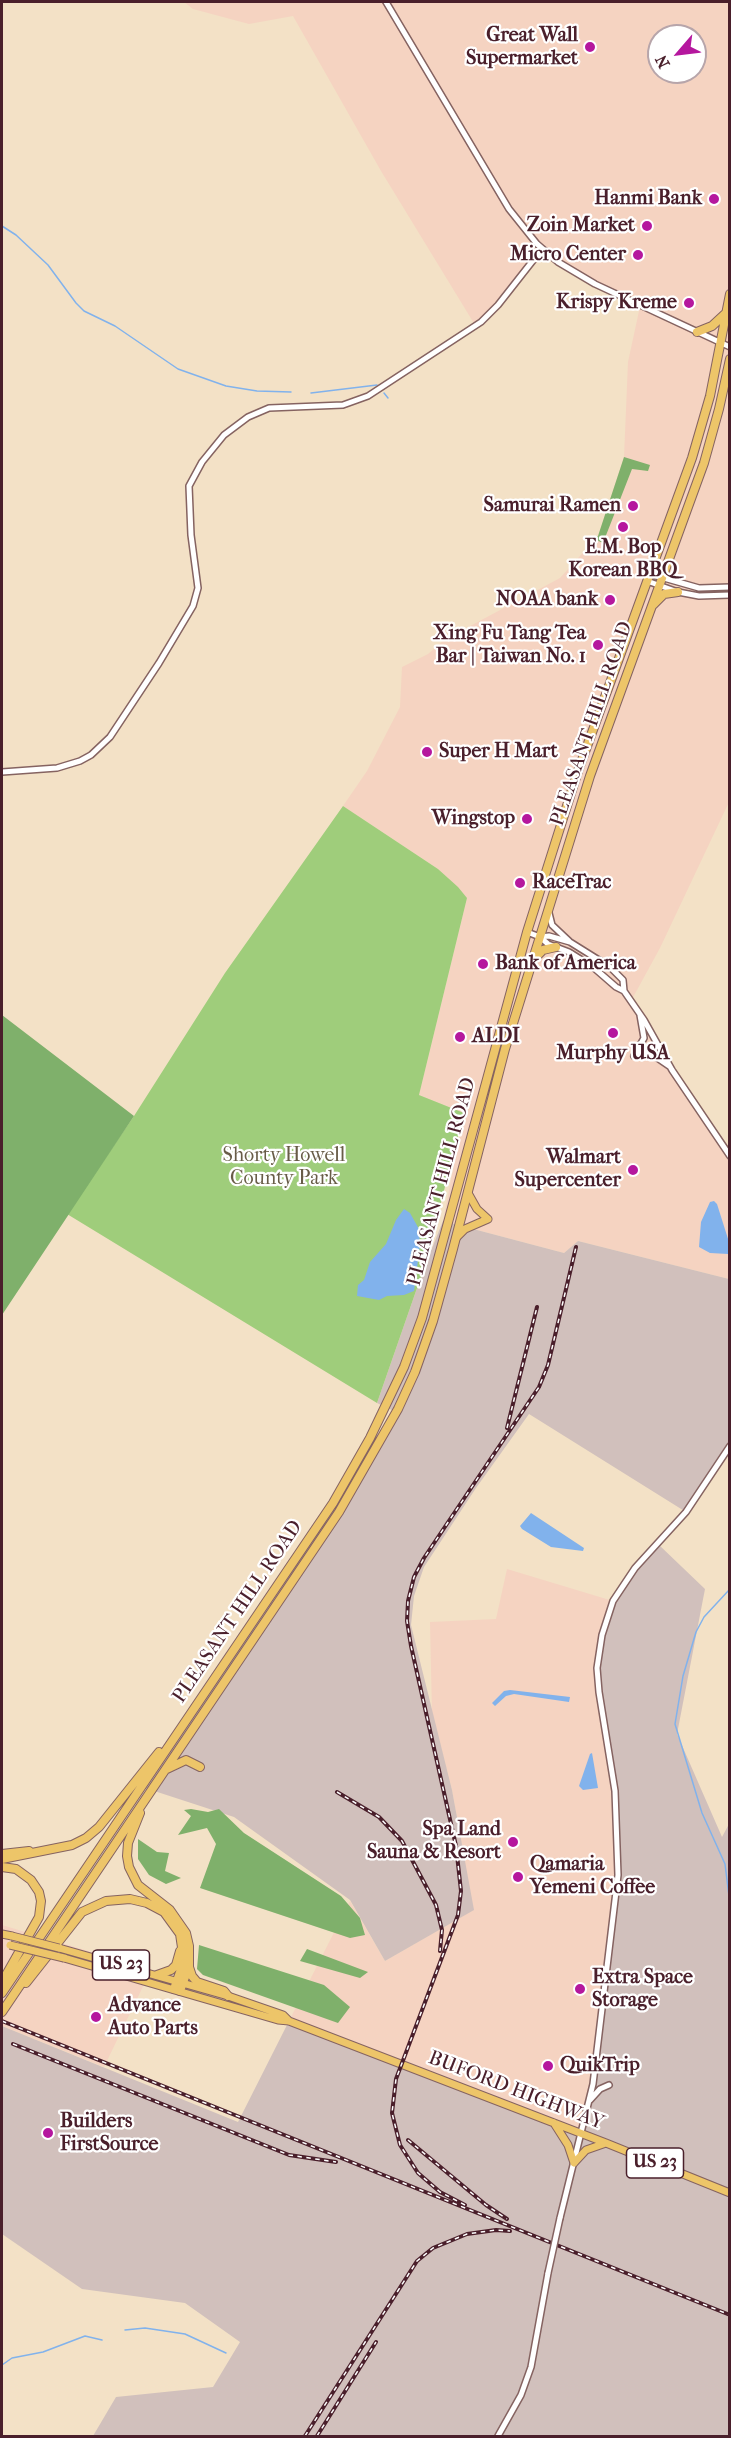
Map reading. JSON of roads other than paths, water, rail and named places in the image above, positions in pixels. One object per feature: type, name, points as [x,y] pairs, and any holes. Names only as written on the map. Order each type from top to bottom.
[{"type":"highway","name":"PLEASANT HILL ROAD","points":[[2,1993],[333,1503],[388,1404],[422,1318],[527,932],[578,771],[692,461],[710,396],[729,294]]},
{"type":"highway","points":[[697,332],[712,326],[725,314]]},
{"type":"highway","name":"PLEASANT HILL ROAD","points":[[2,2014],[303,1568],[339,1512],[384,1434],[415,1372],[433,1321],[505,1049],[532,961],[590,776],[648,611],[704,463],[727,382],[729,359]]},
{"type":"highway","points":[[648,611],[663,595],[678,592]]},
{"type":"highway","points":[[532,961],[543,950],[556,947]]},
{"type":"highway","points":[[2,1859],[72,1845],[86,1839],[99,1827],[176,1733]]},
{"type":"highway","points":[[164,1772],[171,1766],[186,1760],[200,1767]]},
{"type":"highway","points":[[148,1796],[128,1843],[129,1867],[138,1886],[170,1910],[180,1921],[189,1946],[189,1966],[192,1976],[197,1982],[224,1990],[228,1996]]},
{"type":"highway","points":[[2,1854],[51,1850]]},
{"type":"highway","points":[[2,1867],[16,1869],[31,1880],[39,1892],[41,1902],[39,1917],[2,1982]]},
{"type":"highway","points":[[2,2014],[82,1912],[96,1904],[118,1899],[147,1903],[164,1912],[180,1934],[184,1961],[178,1986]]},
{"type":"highway","points":[[147,1903],[172,1925],[180,1948],[176,1965],[171,1970],[157,1975]]},
{"type":"highway","points":[[178,1986],[189,1966]]},
{"type":"main road","points":[[456,1238],[465,1229],[488,1219],[477,1209],[468,1193]]},
{"type":"main road","name":"BUFORD HIGHWAY","points":[[2,1934],[157,1975],[178,1986],[278,2020],[289,2021],[729,2193]]},
{"type":"main road","name":"BUFORD HIGHWAY","points":[[2,1943],[228,1996],[283,2015],[289,2021]]},
{"type":"main road","points":[[554,2123],[568,2145],[573,2163],[586,2150],[606,2143]]},
{"type":"street","points":[[386,2],[508,209],[542,249],[581,276],[729,347]]},
{"type":"street","points":[[2,772],[57,768],[80,761],[91,754],[110,737],[159,663],[193,606],[198,588],[191,535],[189,486],[202,462],[224,435],[248,417],[269,408],[343,405],[368,396],[481,322],[498,305],[542,249]]},
{"type":"street","points":[[648,577],[699,588],[729,587]]},
{"type":"street","points":[[660,581],[678,592],[699,596],[729,595]]},
{"type":"street","points":[[549,908],[552,924],[570,942],[610,967],[623,980],[624,991],[672,1070],[729,1156]]},
{"type":"street","points":[[527,932],[593,967],[624,991]]},
{"type":"street","points":[[540,937],[549,936],[570,942]]},
{"type":"street","points":[[640,1015],[644,1035],[642,1044],[634,1056],[645,1053],[653,1054],[672,1070]]},
{"type":"street","points":[[498,2436],[521,2395],[529,2374],[560,2218],[589,2102],[608,1972],[619,1862],[615,1791],[599,1692],[597,1668],[600,1645],[613,1601],[635,1568],[686,1512],[706,1486],[729,1446]]},
{"type":"street","points":[[589,2102],[600,2089],[609,2085]]},
{"type":"water","points":[[714,1201],[729,1242],[728,1254],[710,1253],[699,1247],[701,1222],[710,1202]]},
{"type":"water","points":[[404,1209],[410,1213],[419,1229],[420,1245],[414,1291],[404,1295],[387,1296],[379,1300],[357,1296],[358,1285],[364,1280],[370,1262],[386,1244],[396,1220]]},
{"type":"water","points":[[531,1513],[584,1548],[583,1551],[551,1547],[522,1529],[520,1526]]},
{"type":"water","points":[[504,1691],[570,1697],[569,1702],[514,1694],[506,1696],[495,1706],[492,1703]]},
{"type":"water","points":[[592,1753],[598,1788],[583,1790],[579,1786]]},
{"type":"waterway","points":[[2,226],[16,235],[48,265],[84,311],[115,326],[178,369],[226,386],[257,391],[291,392]]},
{"type":"waterway","points":[[311,393],[377,385]]},
{"type":"waterway","points":[[384,393],[388,398]]},
{"type":"waterway","points":[[729,1590],[704,1617],[696,1632],[683,1676],[675,1724],[702,1813],[725,1864],[730,1904]]},
{"type":"waterway","points":[[125,2330],[145,2328],[185,2334],[226,2353]]},
{"type":"waterway","points":[[2,2365],[12,2358],[43,2352],[85,2336],[102,2340]]},
{"type":"railway","points":[[465,2205],[440,2192],[418,2173],[400,2145],[392,2113],[396,2079],[458,1915],[461,1891],[456,1846],[411,1646],[407,1621],[408,1601],[414,1577],[424,1558],[539,1387],[548,1365],[576,1247]]},
{"type":"railway","points":[[507,1428],[537,1307]]},
{"type":"railway","points":[[337,1792],[379,1817],[402,1841],[436,1905],[442,1930],[440,1951]]},
{"type":"railway","points":[[2,2021],[730,2315]]},
{"type":"railway","points":[[13,2044],[289,2155],[336,2162]]},
{"type":"railway","points":[[408,2140],[486,2205],[507,2219]]},
{"type":"railway","points":[[305,2436],[417,2261],[433,2248],[467,2234],[496,2230],[510,2231]]},
{"type":"railway","points":[[317,2436],[376,2342]]},
{"type":"place","name":"Great Wall Supermarket","points":[[590,47]]},
{"type":"place","name":"Hanmi Bank","points":[[714,199]]},
{"type":"place","name":"Zoin Market","points":[[647,226]]},
{"type":"place","name":"Micro Center","points":[[638,255]]},
{"type":"place","name":"Krispy Kreme","points":[[689,303]]},
{"type":"place","name":"Samurai Ramen","points":[[633,506]]},
{"type":"place","name":"E.M. Bop Korean BBQ","points":[[623,527]]},
{"type":"place","name":"NOAA bank","points":[[610,600]]},
{"type":"place","name":"Xing Fu Tang Tea Bar | Taiwan No. 1","points":[[598,645]]},
{"type":"place","name":"Super H Mart","points":[[427,752]]},
{"type":"place","name":"Wingstop","points":[[527,819]]},
{"type":"place","name":"RaceTrac","points":[[520,883]]},
{"type":"place","name":"Bank of America","points":[[483,964]]},
{"type":"place","name":"Murphy USA","points":[[613,1033]]},
{"type":"place","name":"ALDI","points":[[460,1037]]},
{"type":"place","name":"Walmart Supercenter","points":[[633,1170]]},
{"type":"place","name":"Spa Land Sauna & Resort","points":[[513,1842]]},
{"type":"place","name":"Qamaria Yemeni Coffee","points":[[518,1877]]},
{"type":"place","name":"Extra Space Storage","points":[[580,1989]]},
{"type":"place","name":"Advance Auto Parts","points":[[96,2017]]},
{"type":"place","name":"QuikTrip","points":[[548,2066]]},
{"type":"place","name":"Builders FirstSource","points":[[48,2133]]},
{"type":"park label","name":"Shorty Howell County Park","points":[[284,1168]]}]
